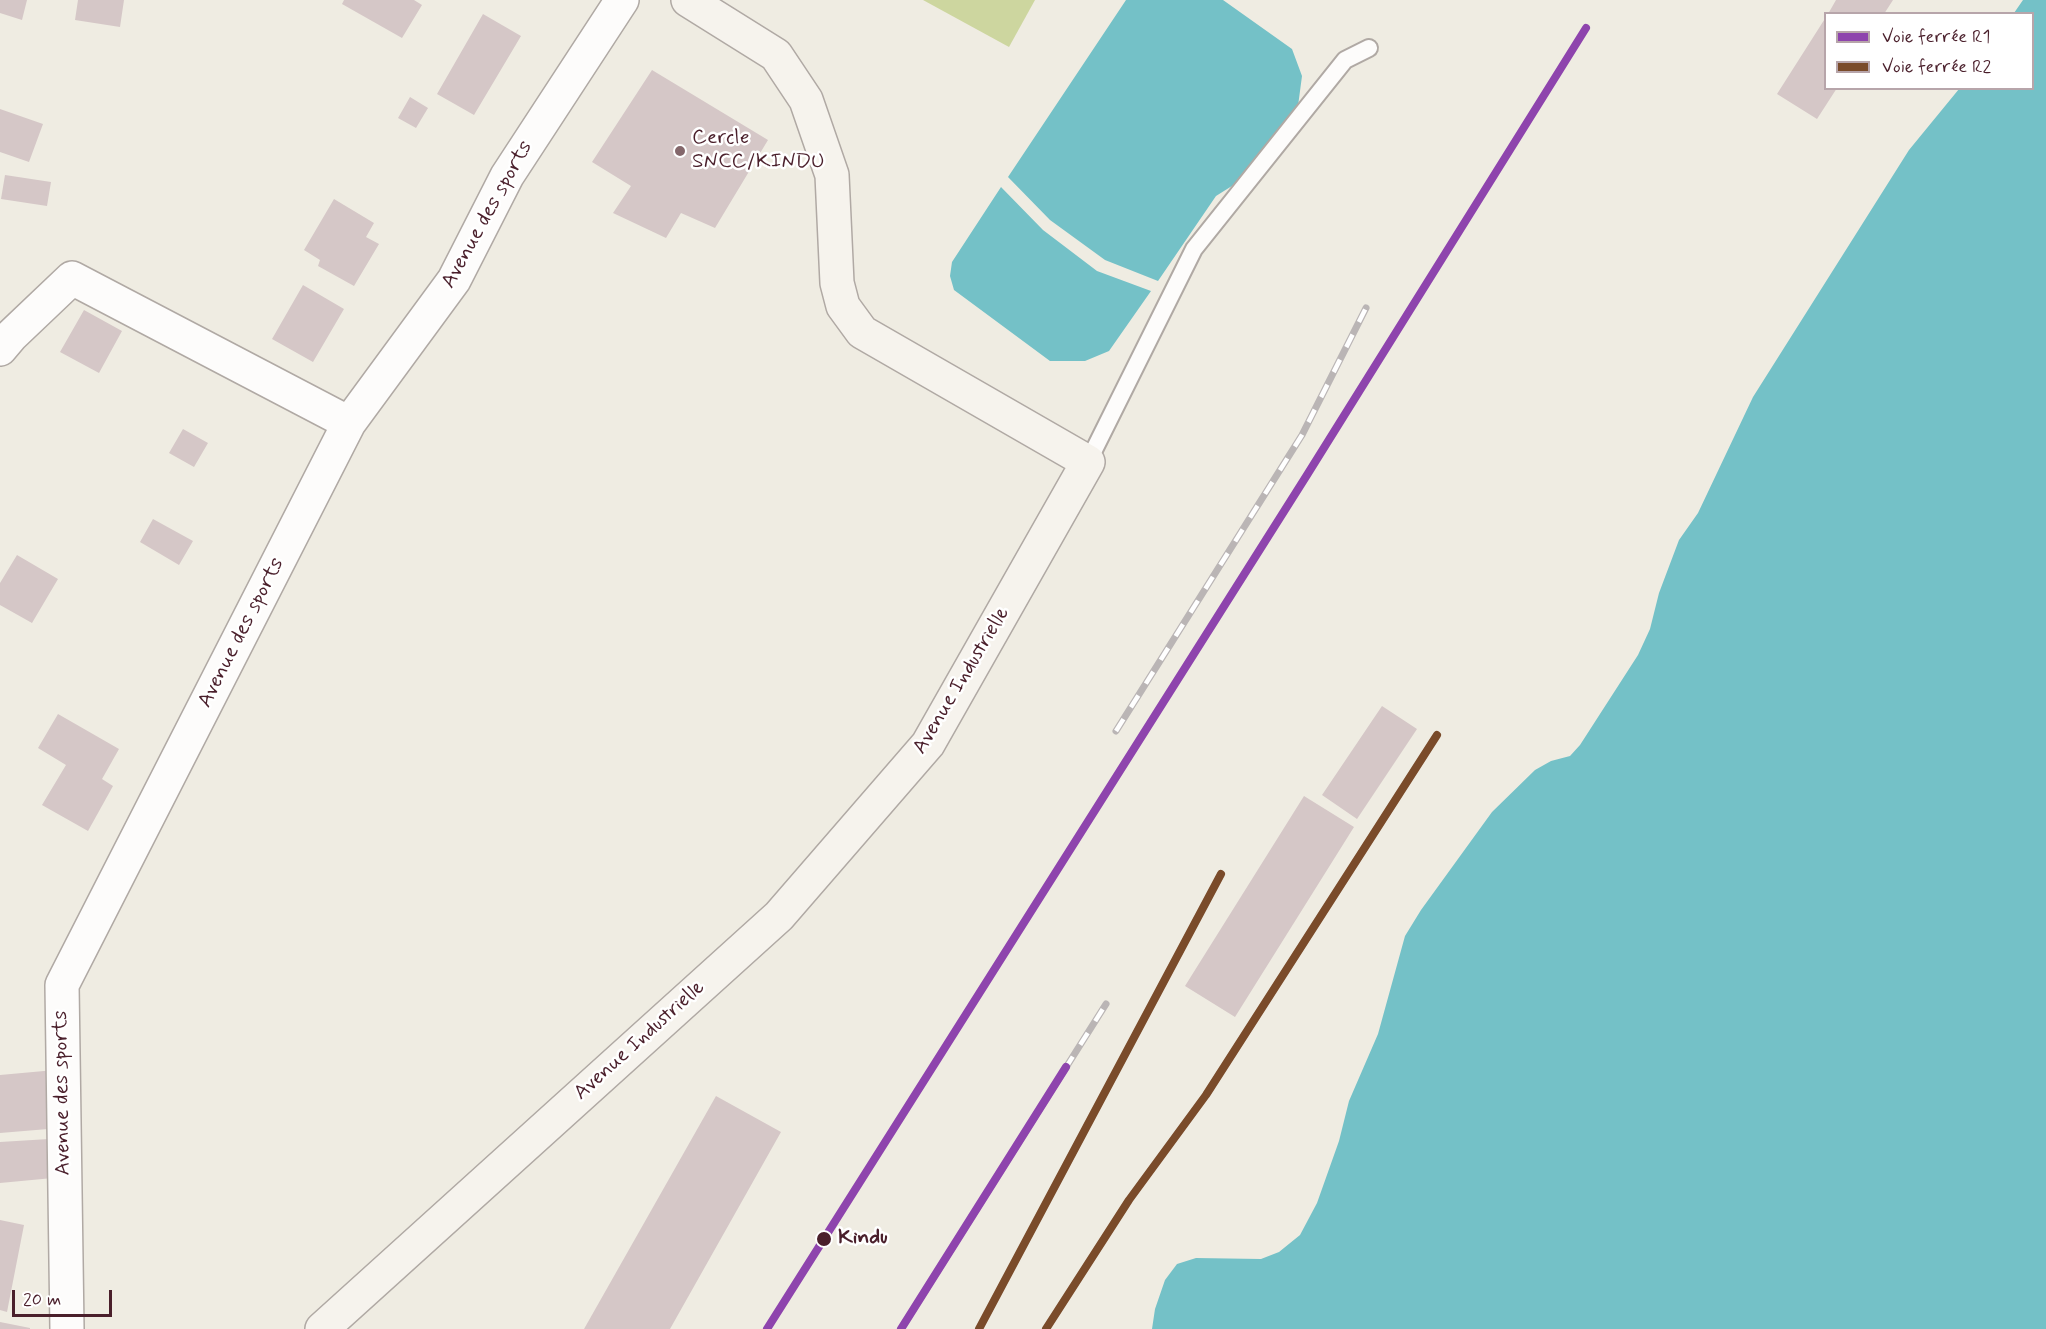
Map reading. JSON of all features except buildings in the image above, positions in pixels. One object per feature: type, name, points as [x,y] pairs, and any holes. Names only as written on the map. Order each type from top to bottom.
[{"type":"street","name":"Avenue des sports","points":[[67,1329],[62,985],[350,423],[454,280],[507,176],[622,0]]},
{"type":"street","points":[[688,0],[776,55],[806,100],[832,175],[837,283],[843,306],[862,332],[1088,462]]},
{"type":"street","points":[[0,349],[10,336],[72,278],[350,423]]},
{"type":"street","name":"Avenue Industrielle","points":[[322,1329],[787,907],[928,744],[1088,462]]},
{"type":"lane","points":[[1088,462],[1194,249],[1345,60],[1369,48]]},
{"type":"green space","points":[[923,0],[1035,0],[1009,47]]},
{"type":"water","points":[[1126,0],[1223,0],[1292,49],[1302,76],[1298,106],[1259,169],[1216,196],[1158,281],[1105,260],[1050,220],[1008,177]]},
{"type":"water","points":[[2023,0],[2046,0],[2046,1329],[1152,1329],[1155,1309],[1165,1280],[1177,1264],[1196,1258],[1261,1259],[1279,1252],[1300,1235],[1317,1203],[1339,1141],[1349,1101],[1378,1034],[1405,936],[1421,910],[1492,812],[1535,770],[1551,761],[1570,756],[1580,745],[1638,655],[1650,629],[1659,593],[1679,540],[1698,513],[1753,397],[1909,150],[1958,90],[2034,90],[2034,12],[2015,12]]},
{"type":"water","points":[[1001,187],[1043,230],[1097,271],[1151,291],[1109,351],[1085,361],[1050,361],[954,290],[950,276],[952,262]]},
{"type":"railway","points":[[1116,731],[1302,435],[1366,308]]},
{"type":"railway","points":[[1046,1329],[1129,1200],[1206,1095],[1437,735]]},
{"type":"railway","points":[[979,1329],[1221,874]]},
{"type":"railway","points":[[901,1329],[1106,1004]]},
{"type":"rail line","name":"R1","points":[[767,1329],[1307,475],[1586,28]]},
{"type":"rail line","name":"R2","points":[[1046,1329],[1129,1200],[1206,1095],[1437,735]]},
{"type":"rail line","name":"R2","points":[[979,1329],[1221,874]]},
{"type":"rail line","name":"R1","points":[[901,1329],[1066,1067]]},
{"type":"place","name":"Cercle SNCC/KINDU","points":[[680,151]]},
{"type":"place","name":"Kindu","points":[[824,1239]]}]
